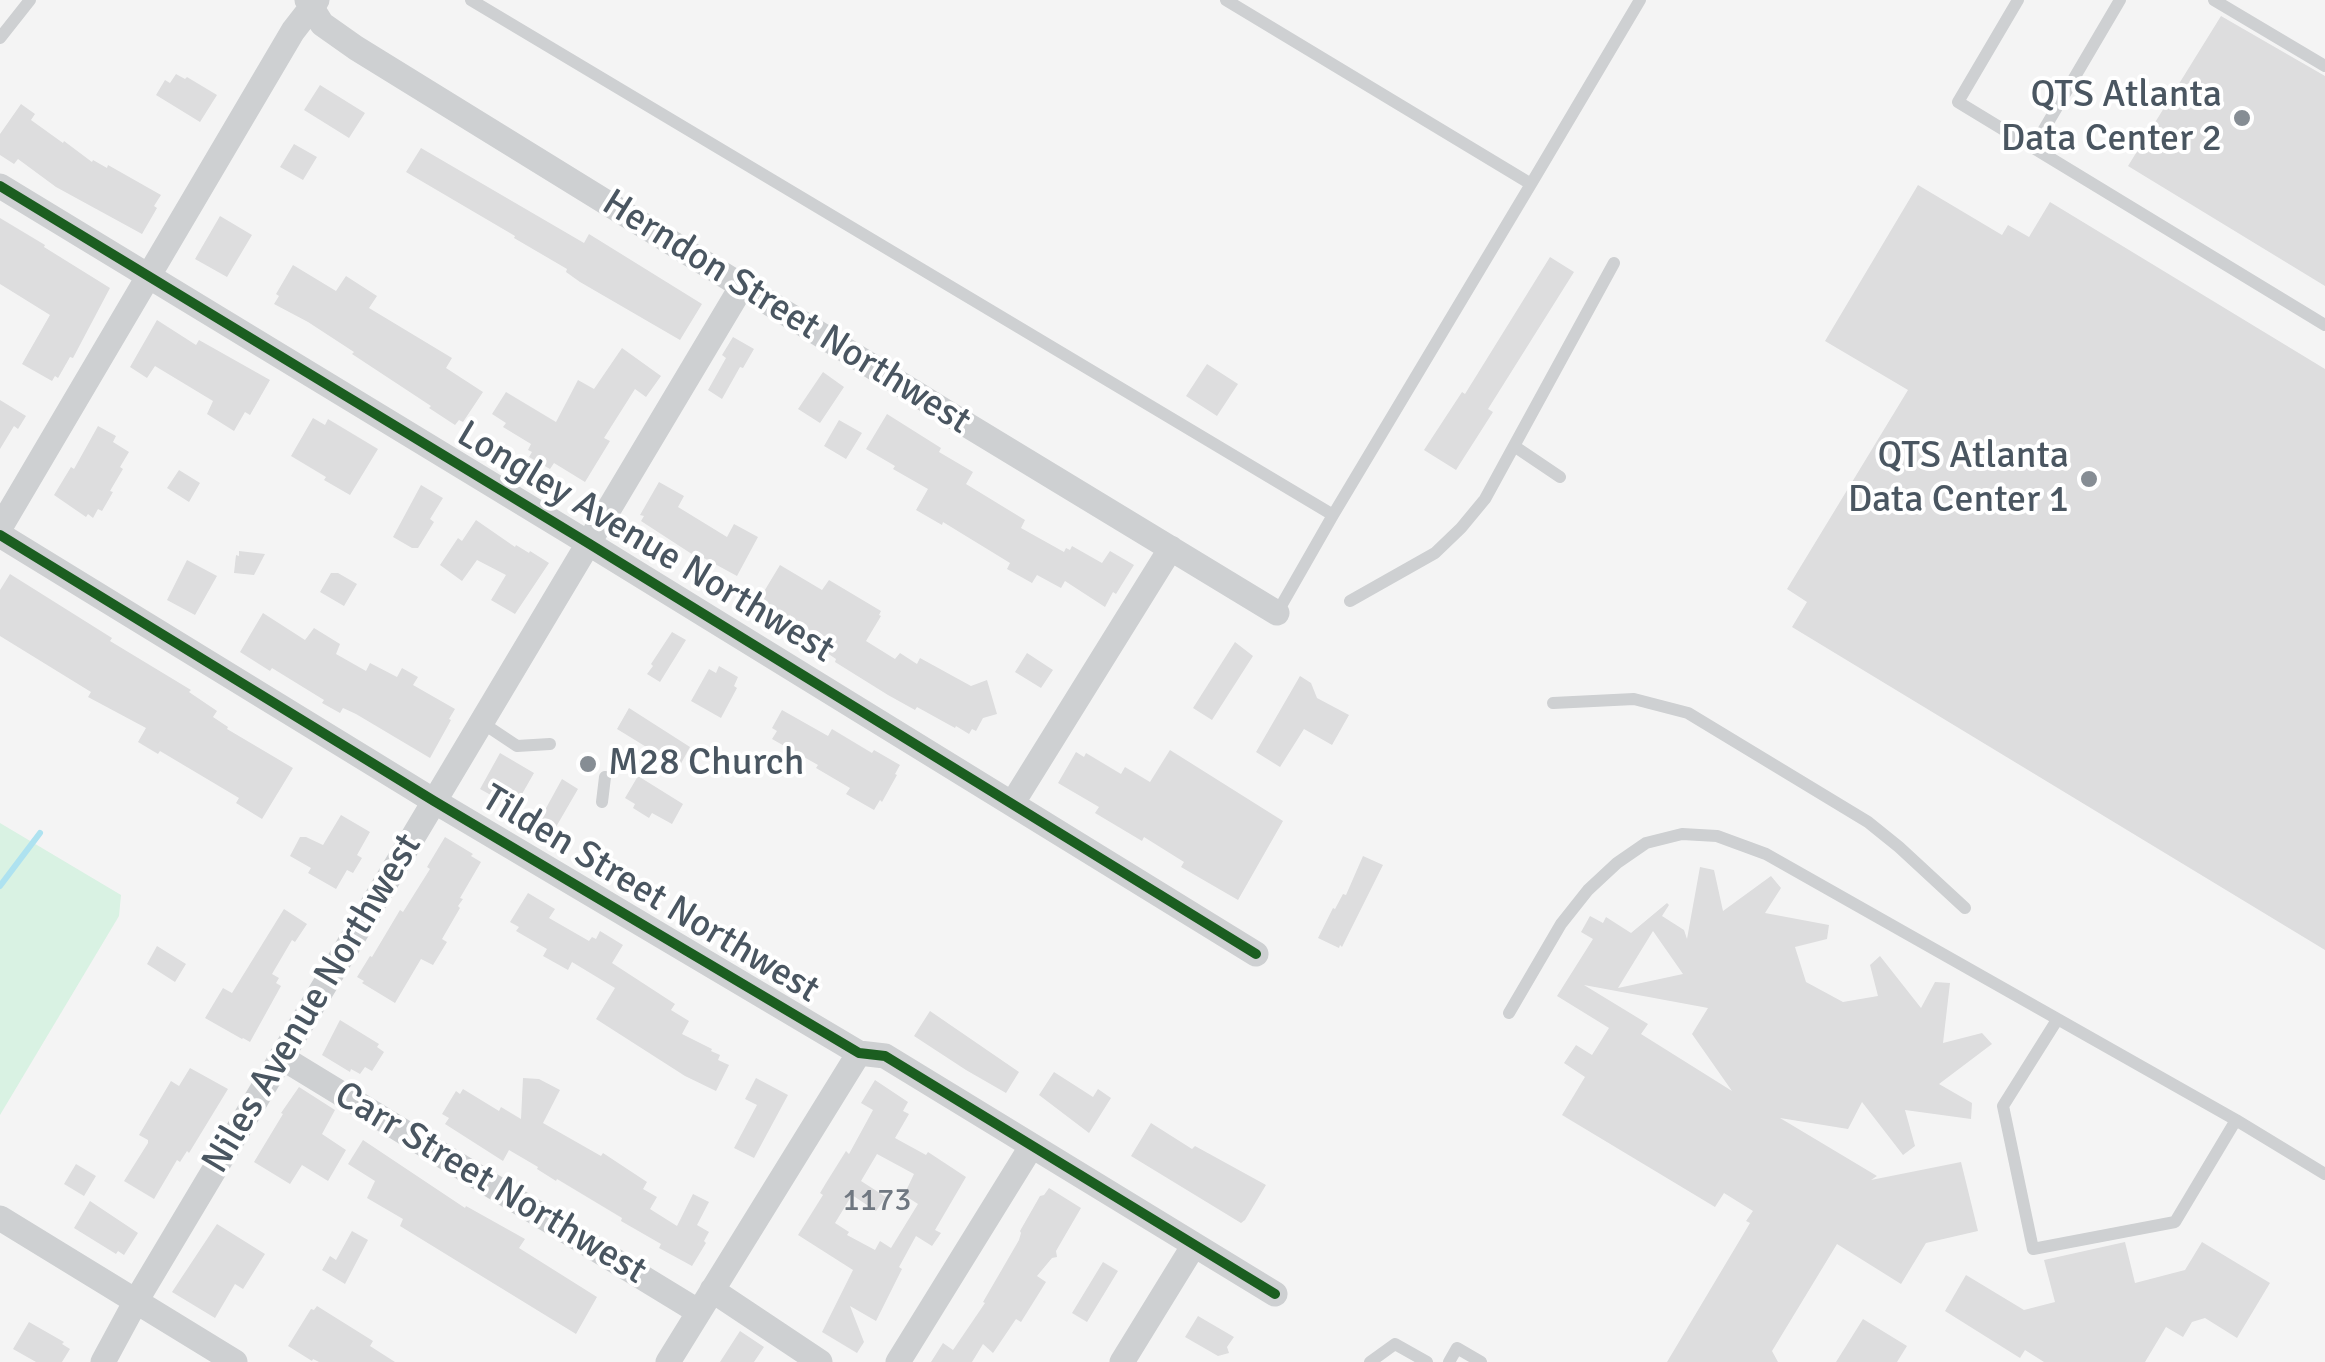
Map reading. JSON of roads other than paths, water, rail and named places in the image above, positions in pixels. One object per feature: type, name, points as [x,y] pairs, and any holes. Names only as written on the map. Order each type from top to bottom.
[{"type":"street","points":[[0,531],[311,3]]},
{"type":"street","name":"Herndon Street Northwest","points":[[311,3],[322,24],[356,48],[1278,612]]},
{"type":"street","name":"Longley Avenue Northwest","points":[[0,186],[1256,954]]},
{"type":"street","name":"Niles Avenue Northwest","points":[[103,1362],[742,286]]},
{"type":"street","name":"Tilden Street Northwest","points":[[0,531],[434,802],[858,1053],[885,1056],[1275,1294]]},
{"type":"street","points":[[1012,804],[1171,548]]},
{"type":"street","points":[[668,1362],[858,1053]]},
{"type":"street","name":"Carr Street Northwest","points":[[282,1056],[705,1301],[820,1362]]},
{"type":"street","points":[[898,1362],[1031,1147]]},
{"type":"street","points":[[0,1218],[235,1362]]},
{"type":"street","points":[[1122,1362],[1194,1246]]},
{"type":"lane","points":[[0,38],[30,0]]},
{"type":"lane","points":[[471,0],[1333,515]]},
{"type":"lane","points":[[1226,0],[1531,184]]},
{"type":"lane","points":[[1278,612],[1640,0]]},
{"type":"lane","points":[[2018,0],[1958,102],[2325,325]]},
{"type":"lane","points":[[2033,148],[2120,0]]},
{"type":"lane","points":[[2214,0],[2325,66]]},
{"type":"lane","points":[[1350,601],[1435,553],[1485,499],[1614,263]]},
{"type":"lane","points":[[1514,446],[1560,477]]},
{"type":"lane","points":[[1553,703],[1634,699],[1688,713],[1868,822],[1965,908]]},
{"type":"lane","points":[[481,722],[517,746],[550,744]]},
{"type":"lane","points":[[602,802],[604,777]]},
{"type":"lane","points":[[1510,1013],[1561,924],[1617,862],[1646,844],[1682,834],[1717,836],[1766,854],[2325,1174]]},
{"type":"lane","points":[[2057,1020],[2003,1106],[2032,1249],[2175,1222],[2236,1120]]},
{"type":"lane","points":[[1370,1362],[1395,1344],[1427,1362]]},
{"type":"lane","points":[[1449,1362],[1458,1348],[1481,1362]]},
{"type":"waterway","points":[[0,886],[40,833]]},
{"type":"place","name":"QTS Atlanta Data Center 2","points":[[2242,118]]},
{"type":"place","name":"QTS Atlanta Data Center 1","points":[[2089,479]]},
{"type":"place","name":"M28 Church","points":[[588,764]]}]
